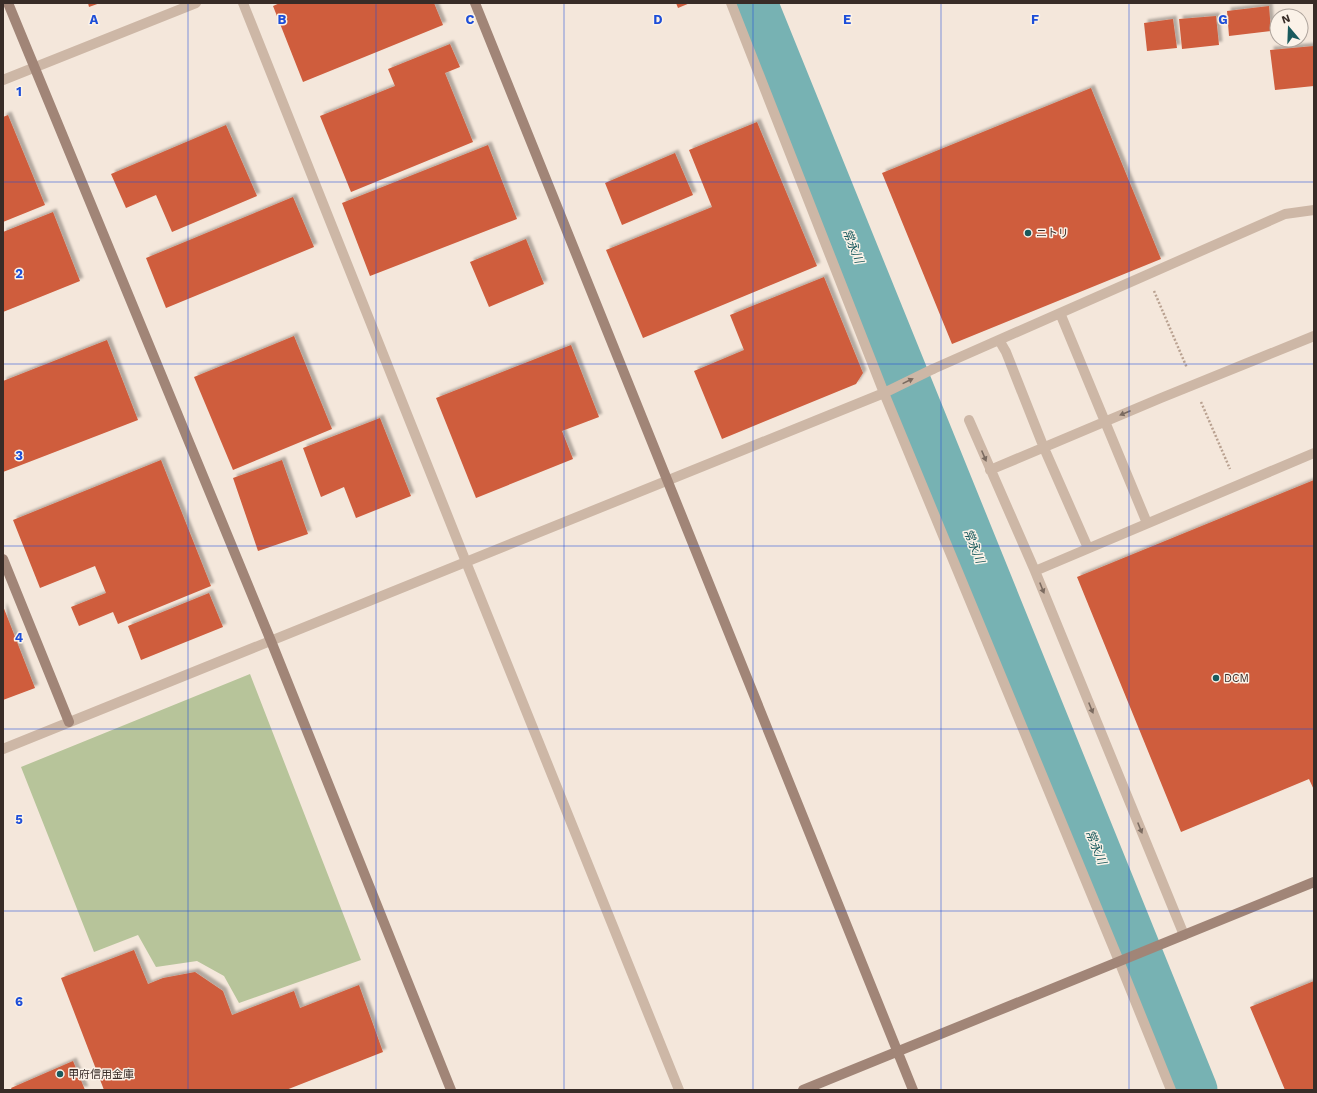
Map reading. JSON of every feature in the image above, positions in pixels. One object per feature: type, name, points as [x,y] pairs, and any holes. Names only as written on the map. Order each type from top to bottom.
[{"type":"street","points":[[8,3],[270,641],[451,1090]]},
{"type":"street","points":[[3,80],[196,3]]},
{"type":"street","points":[[243,3],[679,1090]]},
{"type":"street","points":[[475,3],[913,1090]]},
{"type":"street","points":[[731,3],[884,392],[1171,1090]]},
{"type":"street","points":[[3,749],[884,392],[1285,214],[1314,210]]},
{"type":"street","points":[[1060,313],[1147,523]]},
{"type":"street","points":[[990,470],[1314,336]]},
{"type":"street","points":[[999,340],[1006,352],[1044,448],[1088,548]]},
{"type":"street","points":[[969,420],[1035,571],[1184,935]]},
{"type":"street","points":[[1035,571],[1314,453]]},
{"type":"street","points":[[3,559],[69,722]]},
{"type":"street","points":[[803,1090],[1314,882]]},
{"type":"green space","points":[[250,674],[361,960],[239,1003],[224,976],[197,961],[156,967],[138,935],[94,952],[21,767]]},
{"type":"building","points":[[88,3],[100,3],[89,7]]},
{"type":"building","points":[[280,3],[434,3],[443,25],[303,82],[273,6]]},
{"type":"building","points":[[676,3],[690,3],[678,8]]},
{"type":"building","points":[[1269,6],[1269,31],[1229,36],[1227,11]]},
{"type":"building","points":[[1216,16],[1219,45],[1182,49],[1179,19]]},
{"type":"building","points":[[1173,19],[1177,48],[1147,51],[1144,23]]},
{"type":"building","points":[[450,44],[460,67],[445,73],[473,142],[351,192],[320,116],[395,86],[388,69]]},
{"type":"building","points":[[1309,46],[1314,46],[1314,86],[1275,90],[1270,50],[1309,48]]},
{"type":"building","name":"ニトリ","points":[[1091,88],[1161,259],[952,344],[882,173]]},
{"type":"building","points":[[8,115],[45,205],[3,222],[3,117]]},
{"type":"building","points":[[757,122],[817,266],[643,338],[606,250],[712,207],[689,150]]},
{"type":"building","points":[[226,125],[257,196],[172,232],[156,195],[126,208],[111,174]]},
{"type":"building","points":[[488,145],[517,219],[370,276],[342,203]]},
{"type":"building","points":[[675,153],[693,195],[622,225],[605,183]]},
{"type":"building","points":[[293,197],[314,247],[166,308],[146,258]]},
{"type":"building","points":[[53,212],[80,281],[3,312],[3,232]]},
{"type":"building","points":[[526,239],[544,284],[489,307],[470,262]]},
{"type":"building","points":[[824,277],[863,373],[856,384],[722,439],[694,371],[744,350],[730,315]]},
{"type":"building","points":[[294,336],[332,429],[233,470],[194,377]]},
{"type":"building","points":[[107,340],[138,420],[3,472],[3,381]]},
{"type":"building","points":[[571,345],[599,417],[562,431],[573,459],[476,498],[436,398]]},
{"type":"building","points":[[380,418],[411,496],[356,518],[344,487],[321,497],[303,448]]},
{"type":"building","points":[[161,460],[211,586],[118,624],[113,612],[79,626],[71,607],[106,593],[95,566],[40,588],[13,520]]},
{"type":"building","points":[[282,460],[308,534],[258,551],[233,478]]},
{"type":"building","name":"DCM","points":[[1314,480],[1314,790],[1309,779],[1181,832],[1077,577]]},
{"type":"building","points":[[209,593],[223,627],[141,660],[128,626]]},
{"type":"building","points":[[3,606],[35,688],[3,700]]},
{"type":"building","points":[[134,950],[148,984],[163,978],[195,972],[223,991],[232,1015],[294,991],[300,1008],[359,985],[383,1052],[286,1090],[104,1090],[61,978]]},
{"type":"building","points":[[1314,981],[1314,1090],[1285,1090],[1250,1007]]},
{"type":"building","name":"甲府信用金庫","points":[[73,1061],[85,1090],[12,1090],[11,1088]]},
{"type":"waterway","name":"常永川","points":[[754,3],[1194,1090]]},
{"type":"place","name":"ニトリ","points":[[1028,233]]},
{"type":"place","name":"DCM","points":[[1216,678]]},
{"type":"place","name":"甲府信用金庫","points":[[60,1074]]}]
